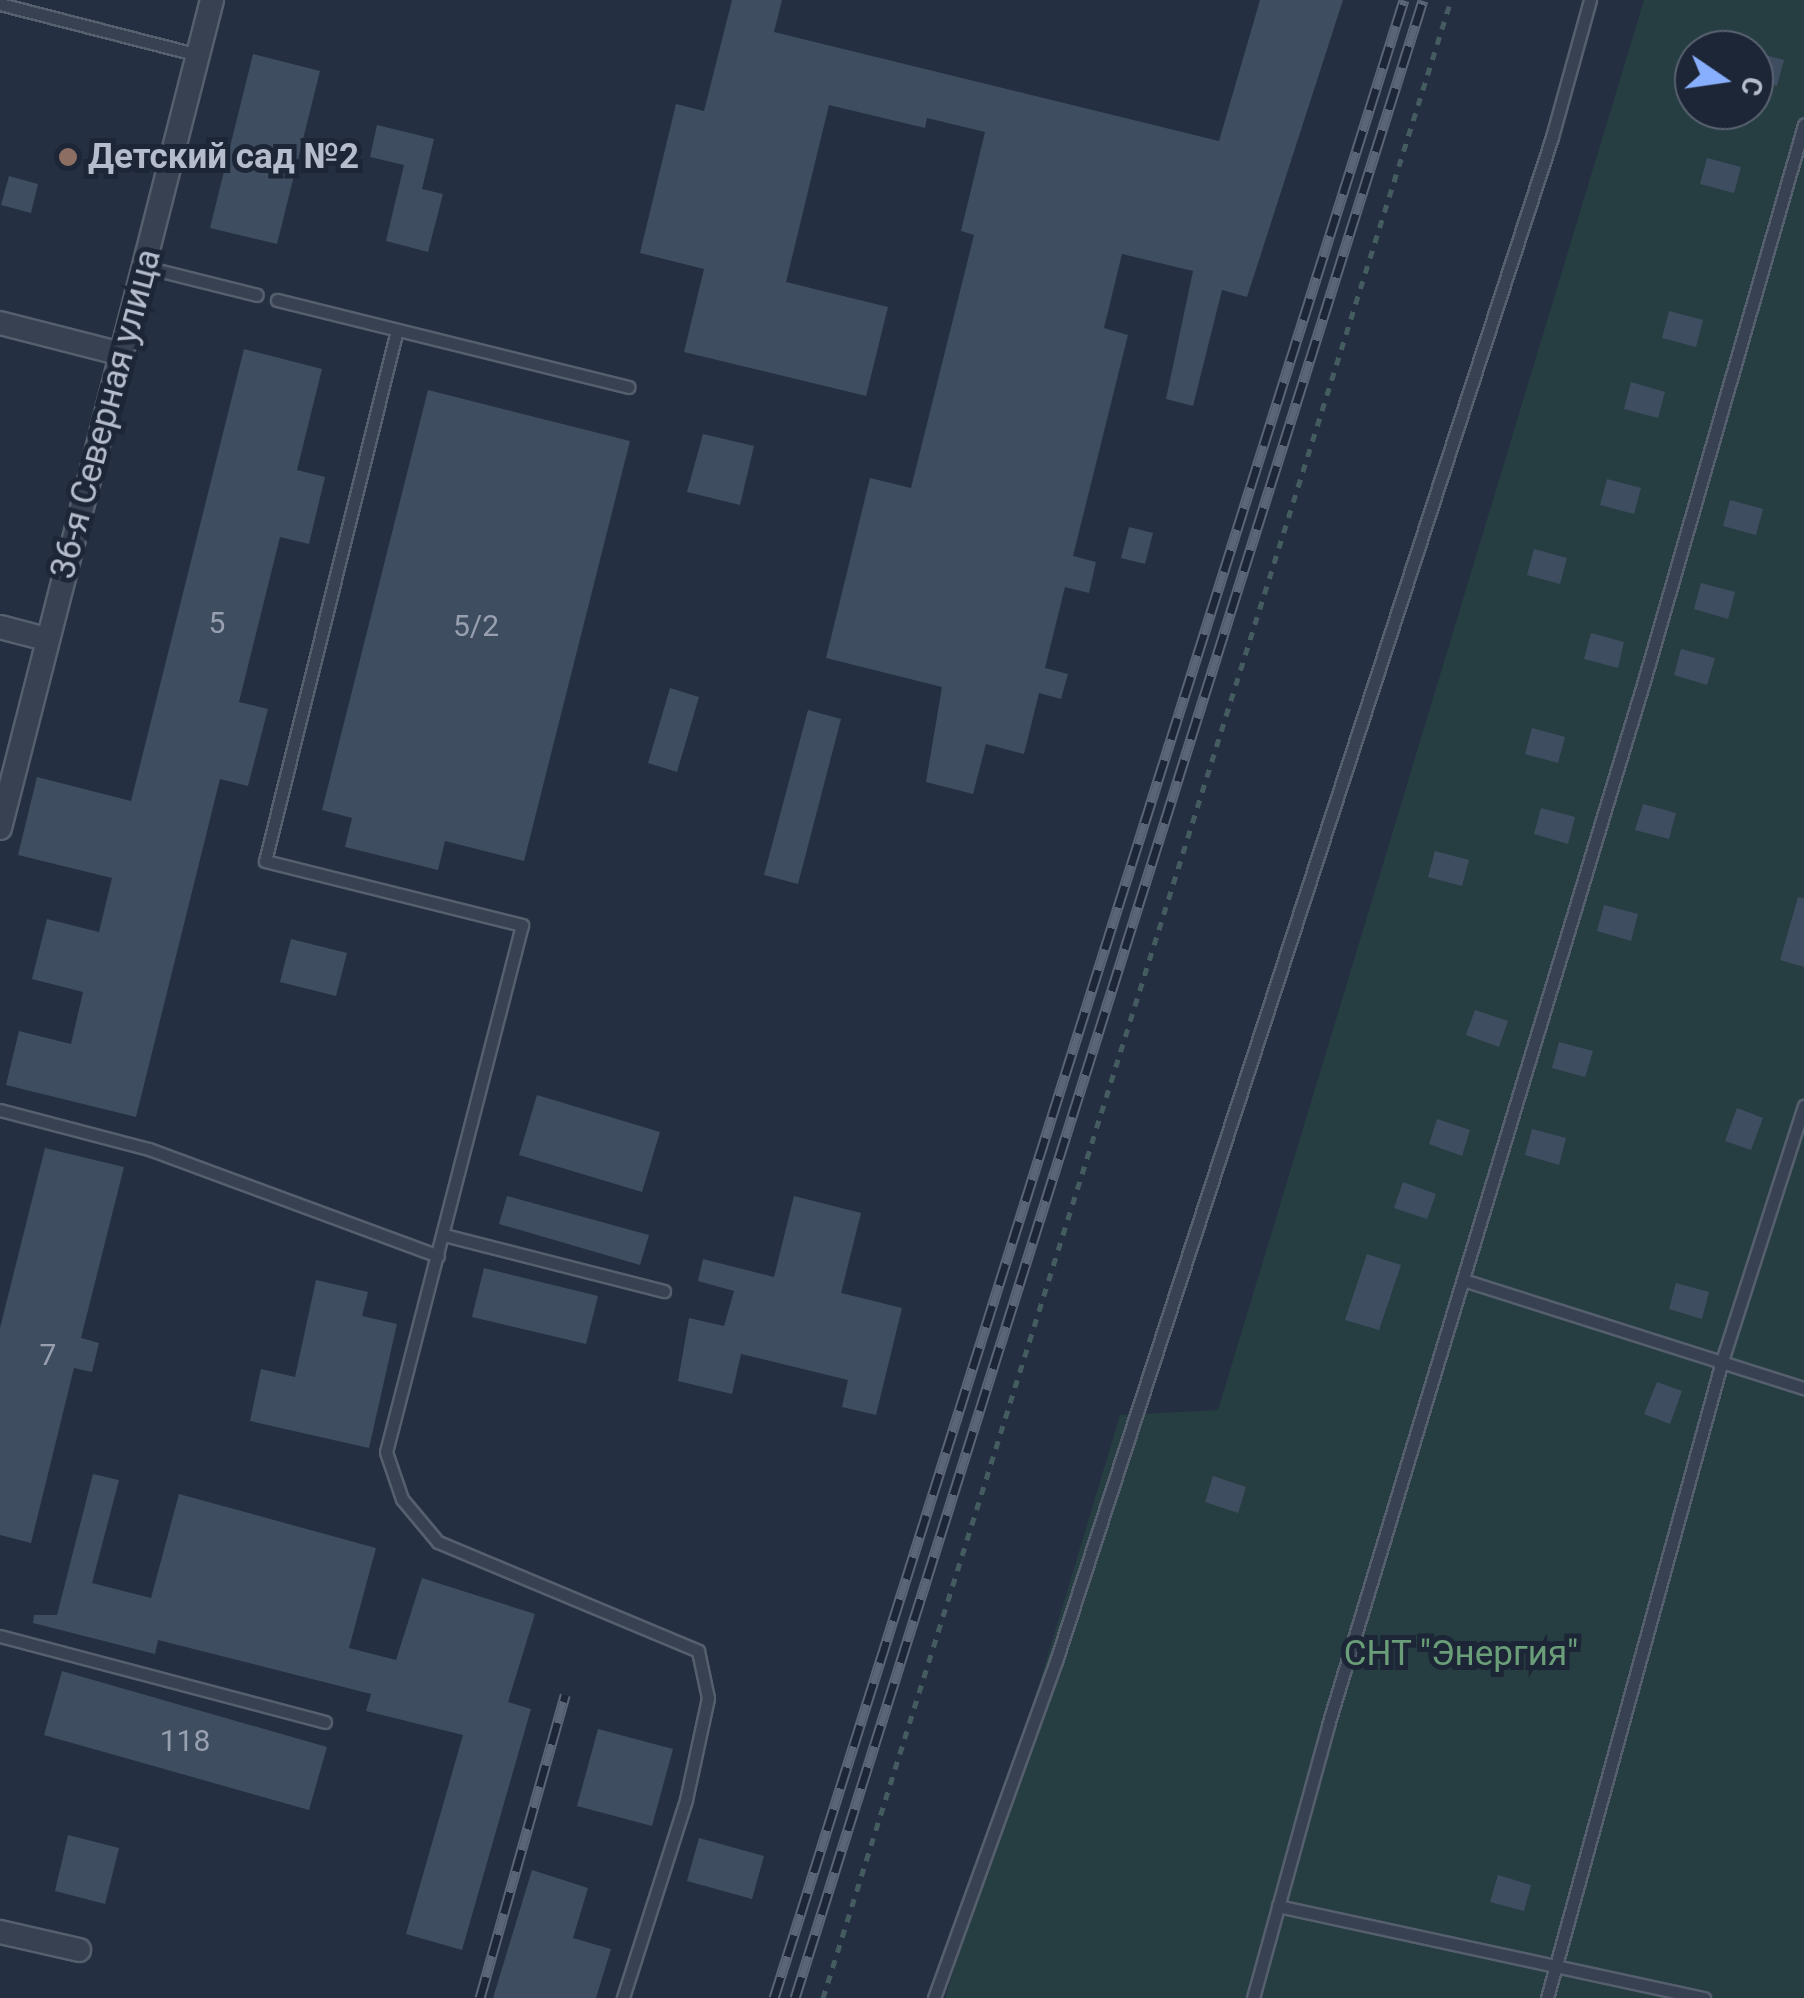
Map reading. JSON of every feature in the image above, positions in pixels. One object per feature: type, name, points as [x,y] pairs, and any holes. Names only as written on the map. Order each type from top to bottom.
[{"type":"street","name":"36-я Северная улица","points":[[0,828],[212,0]]},
{"type":"street","points":[[0,324],[122,354]]},
{"type":"street","points":[[0,627],[46,638]]},
{"type":"street","points":[[0,1932],[78,1950]]},
{"type":"lane","points":[[934,1998],[1056,1661],[1590,0]]},
{"type":"lane","points":[[0,4],[198,55]]},
{"type":"lane","points":[[1252,1998],[1804,125]]},
{"type":"lane","points":[[146,267],[257,295]]},
{"type":"lane","points":[[277,300],[628,387]]},
{"type":"lane","points":[[397,330],[265,861],[522,925],[386,1452],[402,1499],[438,1542],[698,1651],[708,1698],[686,1800],[623,1998]]},
{"type":"lane","points":[[1548,1998],[1722,1361],[1804,1106]]},
{"type":"lane","points":[[0,1110],[149,1149],[438,1256]]},
{"type":"lane","points":[[444,1235],[664,1291]]},
{"type":"lane","points":[[1463,1280],[1804,1388]]},
{"type":"lane","points":[[0,1636],[325,1722]]},
{"type":"lane","points":[[1278,1906],[1555,1969],[1704,1998]]},
{"type":"path","points":[[823,1998],[1451,0]]},
{"type":"green space","name":"СНТ \"Энергия\"","points":[[1644,0],[1804,0],[1804,1998],[945,1998],[1120,1415],[1218,1410]]},
{"type":"building","points":[[732,0],[782,0],[774,32],[1219,141],[1260,0],[1343,0],[1247,297],[1222,290],[1193,406],[1166,399],[1193,271],[1122,254],[1104,328],[1128,335],[1073,556],[1096,562],[1089,593],[1065,587],[1045,668],[1068,674],[1061,699],[1039,693],[1024,754],[986,744],[973,794],[926,782],[942,687],[826,658],[870,478],[911,488],[974,235],[961,231],[985,132],[927,118],[925,128],[829,105],[786,282],[888,307],[866,396],[684,352],[704,269],[640,253],[676,104],[704,111]]},
{"type":"building","points":[[253,54],[320,71],[277,244],[210,228]]},
{"type":"building","points":[[1774,57],[1784,60],[1777,86],[1774,85]]},
{"type":"building","points":[[377,125],[434,139],[422,189],[443,194],[428,252],[386,241],[404,165],[370,157]]},
{"type":"building","points":[[1707,158],[1741,167],[1734,193],[1700,184]]},
{"type":"building","points":[[9,176],[38,184],[31,213],[1,205]]},
{"type":"building","points":[[1669,311],[1703,320],[1696,347],[1662,338]]},
{"type":"building","points":[[244,349],[322,369],[297,470],[325,477],[309,544],[280,537],[239,702],[268,709],[248,786],[220,779],[136,1117],[6,1085],[19,1031],[71,1044],[83,992],[32,979],[47,919],[99,932],[112,878],[18,855],[37,777],[131,801]]},
{"type":"building","points":[[1631,382],[1665,392],[1658,418],[1624,409]]},
{"type":"building","points":[[428,390],[630,441],[524,861],[445,841],[438,870],[345,847],[352,818],[322,810]]},
{"type":"building","points":[[703,434],[754,446],[740,505],[687,492]]},
{"type":"building","points":[[1607,479],[1641,488],[1634,514],[1600,505]]},
{"type":"building","points":[[1730,500],[1763,509],[1756,535],[1723,526]]},
{"type":"building","points":[[1129,527],[1153,533],[1145,564],[1121,558]]},
{"type":"building","points":[[1534,549],[1567,558],[1560,584],[1527,575]]},
{"type":"building","points":[[1701,583],[1735,592],[1728,619],[1694,609]]},
{"type":"building","points":[[1591,633],[1624,642],[1618,668],[1584,659]]},
{"type":"building","points":[[1681,649],[1715,658],[1707,685],[1674,675]]},
{"type":"building","points":[[670,688],[699,697],[677,772],[648,763]]},
{"type":"building","points":[[808,710],[841,719],[798,884],[764,875]]},
{"type":"building","points":[[1532,728],[1565,737],[1558,763],[1525,754]]},
{"type":"building","points":[[1643,804],[1676,813],[1669,839],[1635,830]]},
{"type":"building","points":[[1541,808],[1575,817],[1568,844],[1534,834]]},
{"type":"building","points":[[1435,851],[1469,860],[1462,886],[1428,877]]},
{"type":"building","points":[[1798,897],[1804,898],[1804,967],[1780,960]]},
{"type":"building","points":[[1604,905],[1638,914],[1631,941],[1597,931]]},
{"type":"building","points":[[291,939],[347,953],[336,996],[280,982]]},
{"type":"building","points":[[1475,1010],[1508,1021],[1499,1047],[1466,1035]]},
{"type":"building","points":[[1559,1042],[1593,1051],[1585,1077],[1552,1068]]},
{"type":"building","points":[[537,1095],[660,1132],[642,1192],[519,1155]]},
{"type":"building","points":[[1737,1108],[1763,1118],[1751,1150],[1725,1141]]},
{"type":"building","points":[[1437,1119],[1470,1130],[1462,1156],[1429,1144]]},
{"type":"building","points":[[1532,1129],[1566,1138],[1559,1165],[1525,1155]]},
{"type":"building","points":[[45,1148],[124,1167],[81,1338],[99,1343],[92,1372],[74,1368],[31,1543],[0,1535],[0,1328]]},
{"type":"building","points":[[1403,1182],[1436,1194],[1427,1219],[1394,1208]]},
{"type":"building","points":[[507,1196],[649,1235],[640,1265],[499,1224]]},
{"type":"building","points":[[794,1196],[861,1213],[841,1293],[902,1308],[876,1415],[842,1407],[848,1380],[741,1354],[732,1394],[678,1381],[689,1318],[724,1326],[734,1291],[698,1281],[703,1259],[774,1277]]},
{"type":"building","points":[[1367,1254],[1401,1265],[1379,1330],[1345,1320]]},
{"type":"building","points":[[484,1268],[598,1296],[586,1344],[472,1317]]},
{"type":"building","points":[[316,1280],[368,1292],[362,1316],[397,1324],[369,1448],[250,1421],[261,1369],[295,1377]]},
{"type":"building","points":[[1676,1283],[1709,1292],[1702,1319],[1669,1309]]},
{"type":"building","points":[[1657,1382],[1682,1391],[1670,1424],[1644,1414]]},
{"type":"building","points":[[93,1474],[119,1480],[92,1583],[151,1598],[179,1494],[376,1548],[349,1648],[396,1660],[422,1578],[535,1614],[508,1702],[531,1709],[462,1950],[406,1934],[463,1735],[366,1711],[371,1694],[158,1640],[155,1654],[33,1623],[34,1615],[57,1615]]},
{"type":"building","points":[[1213,1476],[1246,1487],[1238,1513],[1205,1502]]},
{"type":"building","points":[[62,1671],[327,1747],[309,1810],[44,1735]]},
{"type":"building","points":[[598,1729],[673,1749],[652,1826],[577,1806]]},
{"type":"building","points":[[68,1835],[119,1848],[105,1904],[55,1891]]},
{"type":"building","points":[[699,1838],[764,1856],[752,1899],[687,1881]]},
{"type":"building","points":[[532,1870],[588,1888],[573,1938],[611,1949],[596,1998],[493,1998]]},
{"type":"building","points":[[1498,1875],[1531,1885],[1524,1911],[1490,1902]]},
{"type":"railway","points":[[774,1998],[1404,0]]},
{"type":"railway","points":[[795,1998],[1423,0]]},
{"type":"railway","points":[[480,1998],[565,1695]]},
{"type":"place","name":"Детский сад №2","points":[[68,157]]}]
